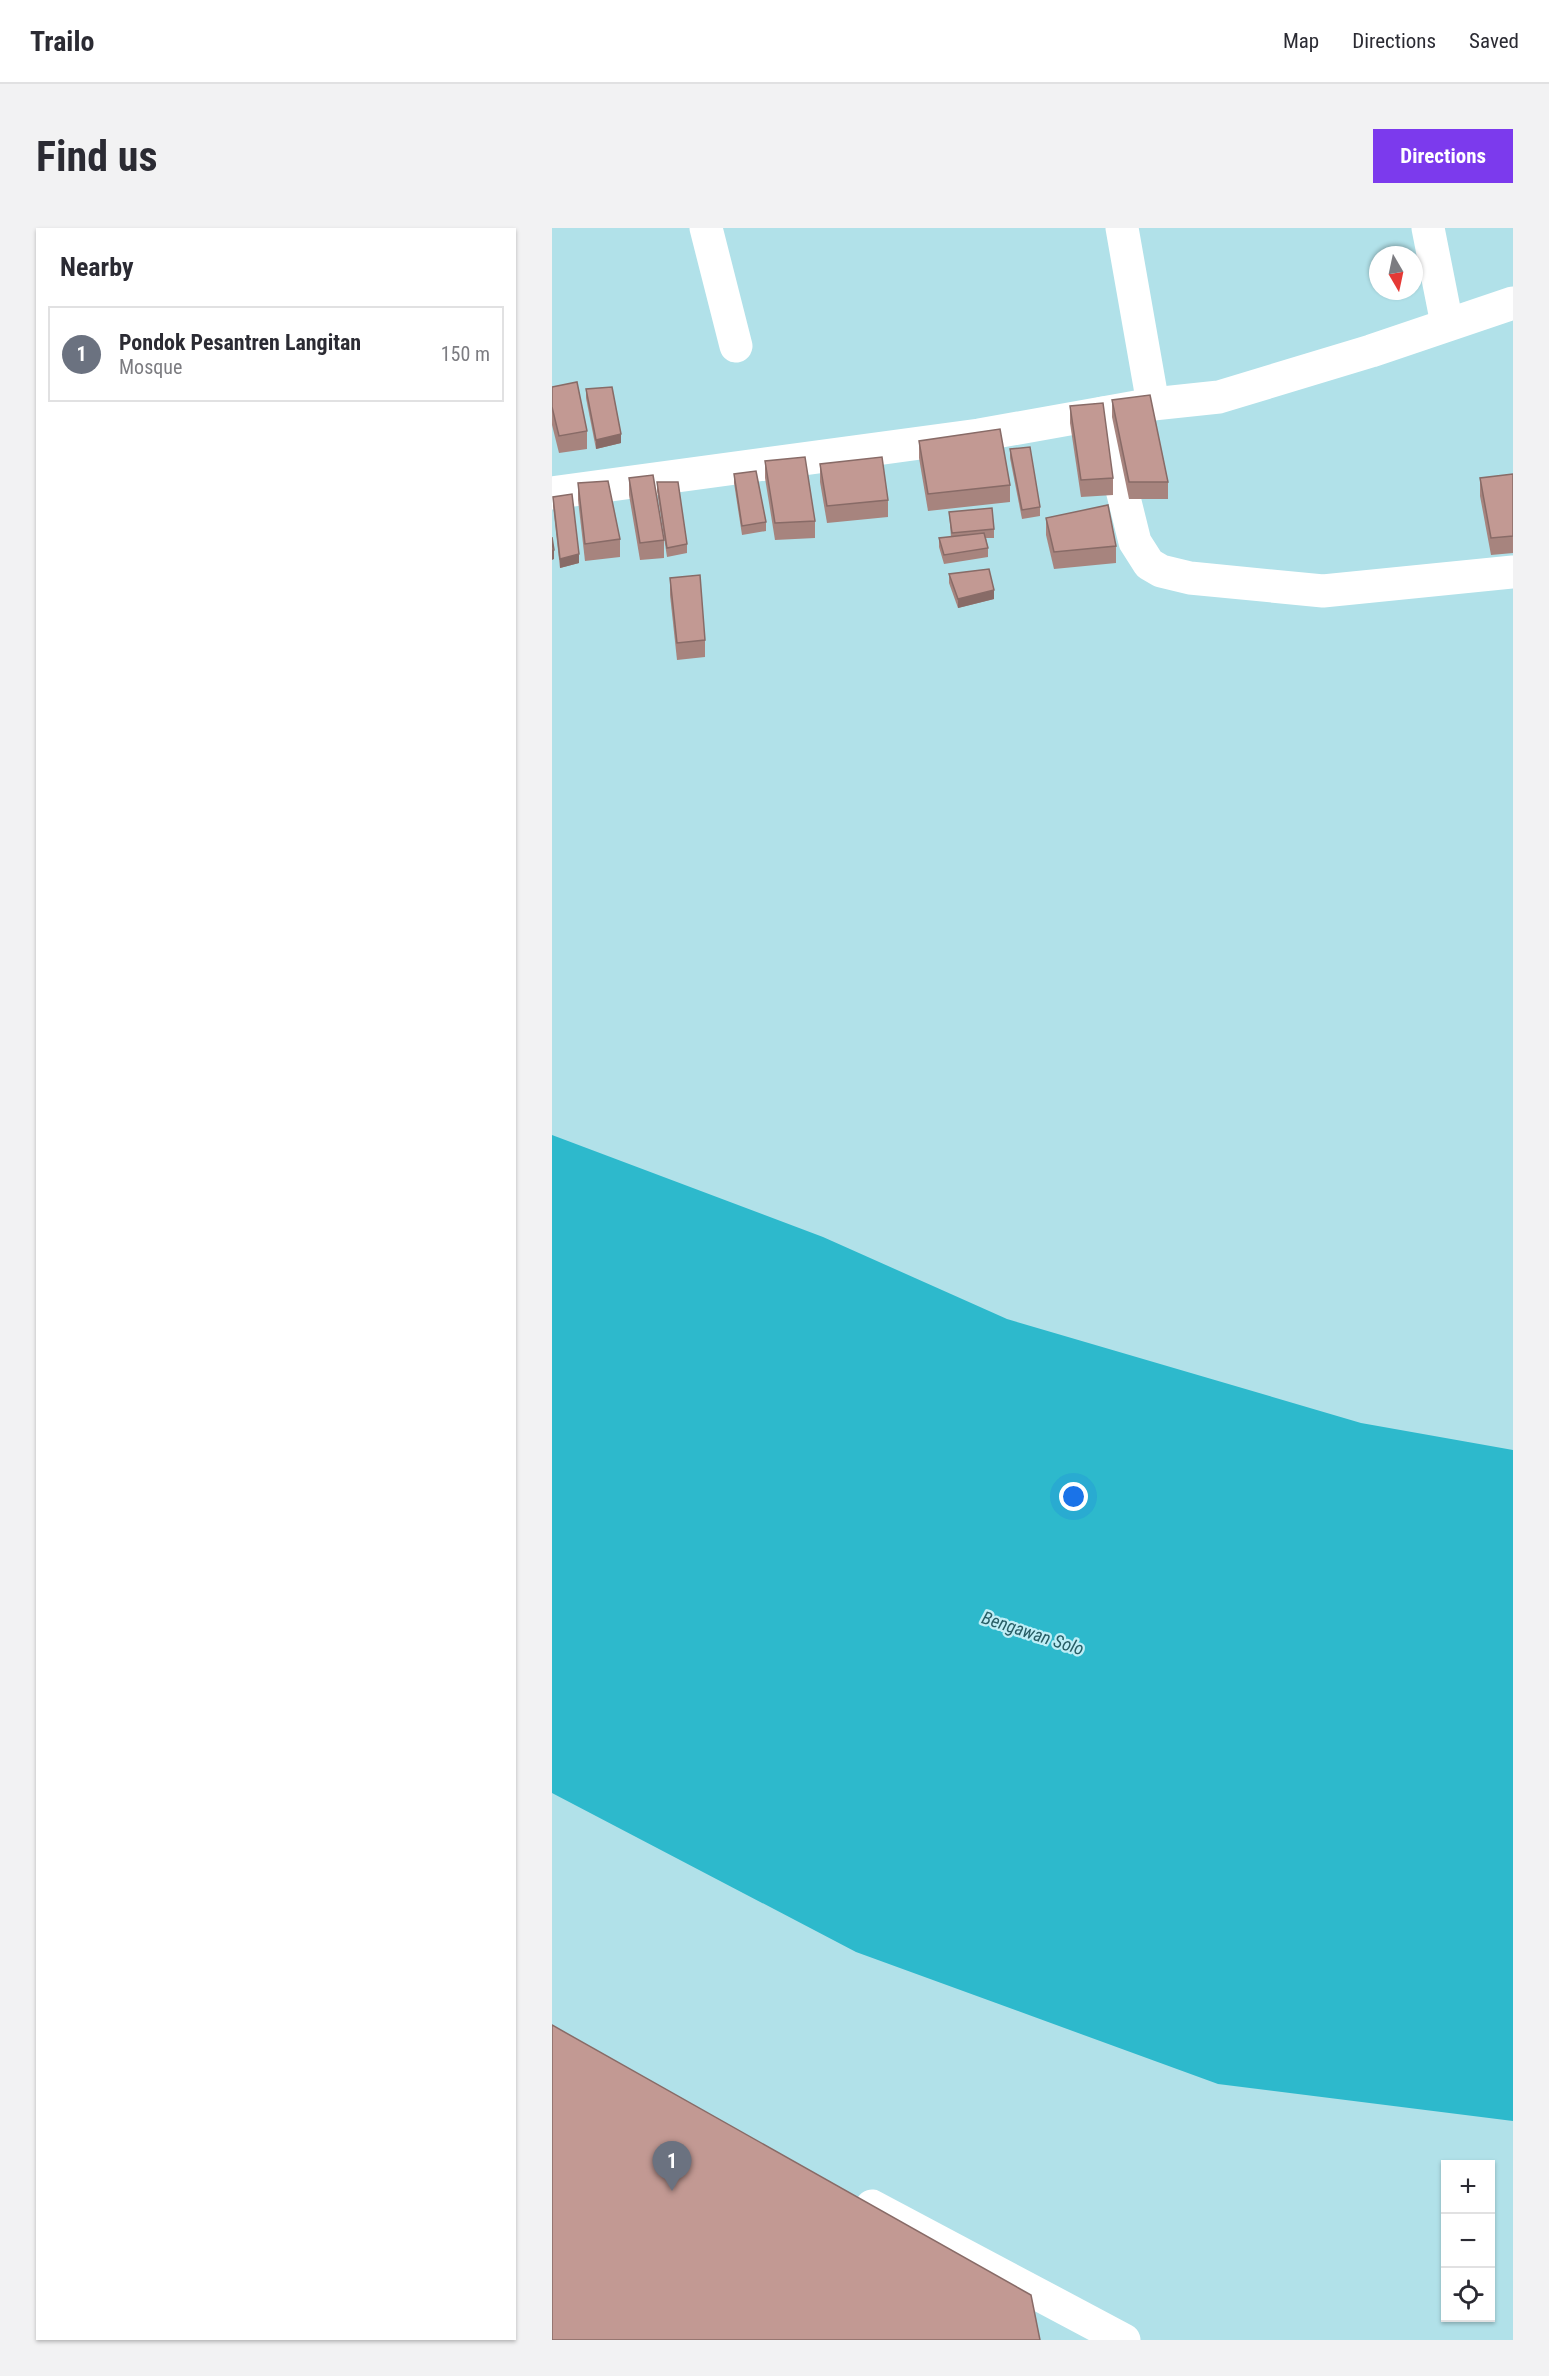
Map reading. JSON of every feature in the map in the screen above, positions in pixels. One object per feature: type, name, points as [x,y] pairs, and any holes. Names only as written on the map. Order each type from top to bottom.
[{"type":"street","points":[[705,228],[736,346]]},
{"type":"street","points":[[1122,228],[1153,404]]},
{"type":"street","points":[[1428,228],[1447,324]]},
{"type":"street","points":[[552,493],[956,438],[1153,404],[1219,397],[1371,351],[1513,303]]},
{"type":"street","points":[[1103,413],[1135,542],[1149,564],[1161,571],[1190,578],[1323,591],[1513,572]]},
{"type":"street","points":[[849,2194],[1124,2340]]},
{"type":"water","name":"Bengawan Solo","points":[[552,1135],[823,1237],[1007,1319],[1361,1423],[1513,1450],[1513,2121],[1218,2084],[856,1952],[552,1793]]},
{"type":"building","points":[[577,382],[587,431],[559,436],[552,407],[552,387]]},
{"type":"building","points":[[612,387],[621,434],[596,440],[586,389]]},
{"type":"building","points":[[1150,395],[1168,482],[1129,482],[1112,400]]},
{"type":"building","points":[[1103,403],[1113,478],[1081,480],[1070,406]]},
{"type":"building","points":[[1000,429],[1010,485],[928,494],[919,441]]},
{"type":"building","points":[[1030,447],[1040,507],[1022,510],[1010,449]]},
{"type":"building","points":[[805,457],[815,521],[775,523],[765,461]]},
{"type":"building","points":[[882,457],[888,500],[827,506],[820,464]]},
{"type":"building","points":[[756,471],[766,522],[742,526],[734,474]]},
{"type":"building","points":[[1513,474],[1513,536],[1491,538],[1480,478]]},
{"type":"building","points":[[653,475],[664,540],[640,543],[629,478]]},
{"type":"building","points":[[608,481],[620,539],[585,544],[578,483]]},
{"type":"building","points":[[657,482],[678,482],[687,544],[667,548]]},
{"type":"building","points":[[572,494],[579,554],[560,559],[553,497]]},
{"type":"building","points":[[1108,505],[1116,546],[1054,552],[1046,518]]},
{"type":"building","points":[[992,508],[994,529],[952,533],[949,512]]},
{"type":"building","points":[[984,533],[988,548],[944,555],[939,538]]},
{"type":"building","points":[[989,569],[994,590],[958,599],[949,574]]},
{"type":"building","points":[[700,575],[705,640],[677,643],[670,578]]},
{"type":"building","points":[[552,2025],[1031,2295],[1040,2340],[552,2340]]},
{"type":"place","name":"Pondok Pesantren Langitan","points":[[672,2191]]}]
